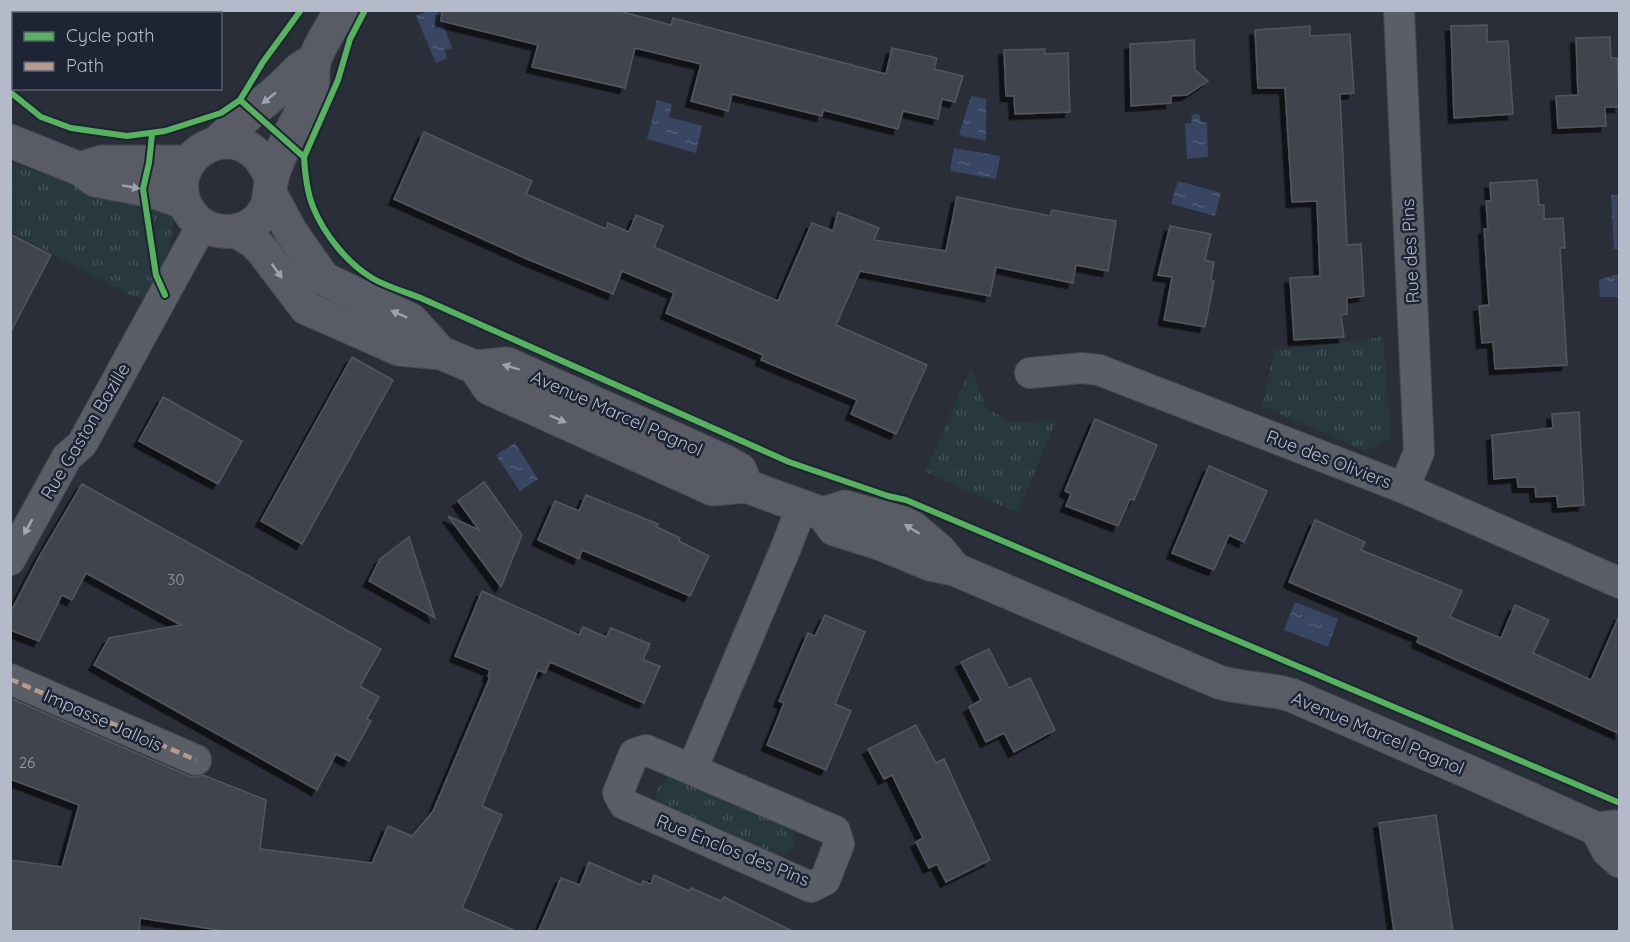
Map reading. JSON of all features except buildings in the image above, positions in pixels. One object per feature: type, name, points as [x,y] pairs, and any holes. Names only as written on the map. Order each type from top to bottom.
[{"type":"main road","points":[[10,141],[80,169],[94,180],[148,190],[193,214],[213,230],[236,231],[248,227],[259,219],[267,207],[271,187],[313,84],[314,62],[341,10]]},
{"type":"main road","points":[[193,214],[182,188],[183,174],[189,162],[206,147],[218,142],[236,124],[280,89],[299,68],[314,62]]},
{"type":"main road","points":[[218,142],[232,142],[246,146],[258,154],[266,166],[271,187]]},
{"type":"main road","points":[[80,169],[102,162],[189,162]]},
{"type":"main road","name":"Avenue Marcel Pagnol","points":[[271,187],[291,232],[324,279],[411,320],[441,353]]},
{"type":"main road","name":"Avenue Marcel Pagnol","points":[[236,231],[253,241],[262,250],[306,308],[399,349],[441,353],[475,367],[489,388],[713,489],[746,486],[813,510],[845,507],[903,523],[914,528],[939,550],[954,569],[1219,682],[1291,695],[1608,829],[1608,850],[1620,861]]},
{"type":"street","name":"Rue des Pins","points":[[1399,10],[1419,452],[1404,488]]},
{"type":"street","name":"Rue Gaston Bazille","points":[[10,560],[67,457],[82,444],[161,303],[193,214]]},
{"type":"street","name":"Rue des Oliviers","points":[[1030,373],[1082,368],[1099,369],[1404,488],[1620,583]]},
{"type":"street","points":[[692,769],[785,550],[813,510]]},
{"type":"street","name":"Impasse Jallois","points":[[10,679],[196,760]]},
{"type":"street","name":"Rue Enclos des Pins","points":[[646,750],[692,769],[835,831],[839,844],[825,880],[811,886],[624,804],[618,793],[634,754],[646,750]]},
{"type":"green space","points":[[10,162],[172,211],[170,246],[144,300],[128,294],[11,232]]},
{"type":"green space","points":[[1383,337],[1391,439],[1365,451],[1262,406],[1274,351]]},
{"type":"green space","points":[[971,368],[986,408],[1013,423],[1056,420],[1018,513],[925,472]]},
{"type":"green space","points":[[668,777],[792,826],[795,845],[779,859],[657,805],[656,791]]},
{"type":"water","points":[[428,11],[438,11],[452,48],[445,50],[447,58],[436,63],[416,16]]},
{"type":"water","points":[[971,96],[986,99],[986,141],[959,135]]},
{"type":"water","points":[[657,100],[672,104],[669,117],[702,126],[696,153],[647,139]]},
{"type":"water","points":[[1199,114],[1201,122],[1207,122],[1208,157],[1187,159],[1185,123],[1191,123],[1192,115]]},
{"type":"water","points":[[954,148],[1000,156],[996,179],[950,171]]},
{"type":"water","points":[[1178,181],[1221,193],[1215,216],[1171,204]]},
{"type":"water","points":[[1611,195],[1619,195],[1619,249],[1614,249]]},
{"type":"water","points":[[1619,275],[1619,297],[1600,297],[1599,280]]},
{"type":"water","points":[[515,443],[538,479],[520,491],[496,455]]},
{"type":"water","points":[[1295,602],[1338,619],[1328,647],[1284,630]]},
{"type":"marked path","points":[[10,679],[196,760]]},
{"type":"cycle path","points":[[240,100],[263,62],[301,10]]},
{"type":"cycle path","points":[[304,157],[338,80],[350,39],[365,10]]},
{"type":"cycle path","points":[[10,92],[41,117],[71,128],[127,136],[165,131],[221,113],[240,100],[304,157],[309,195],[323,227],[345,256],[363,272],[378,281],[789,462],[906,500],[1620,803]]},
{"type":"cycle path","points":[[152,134],[143,189],[156,275],[165,295]]}]
